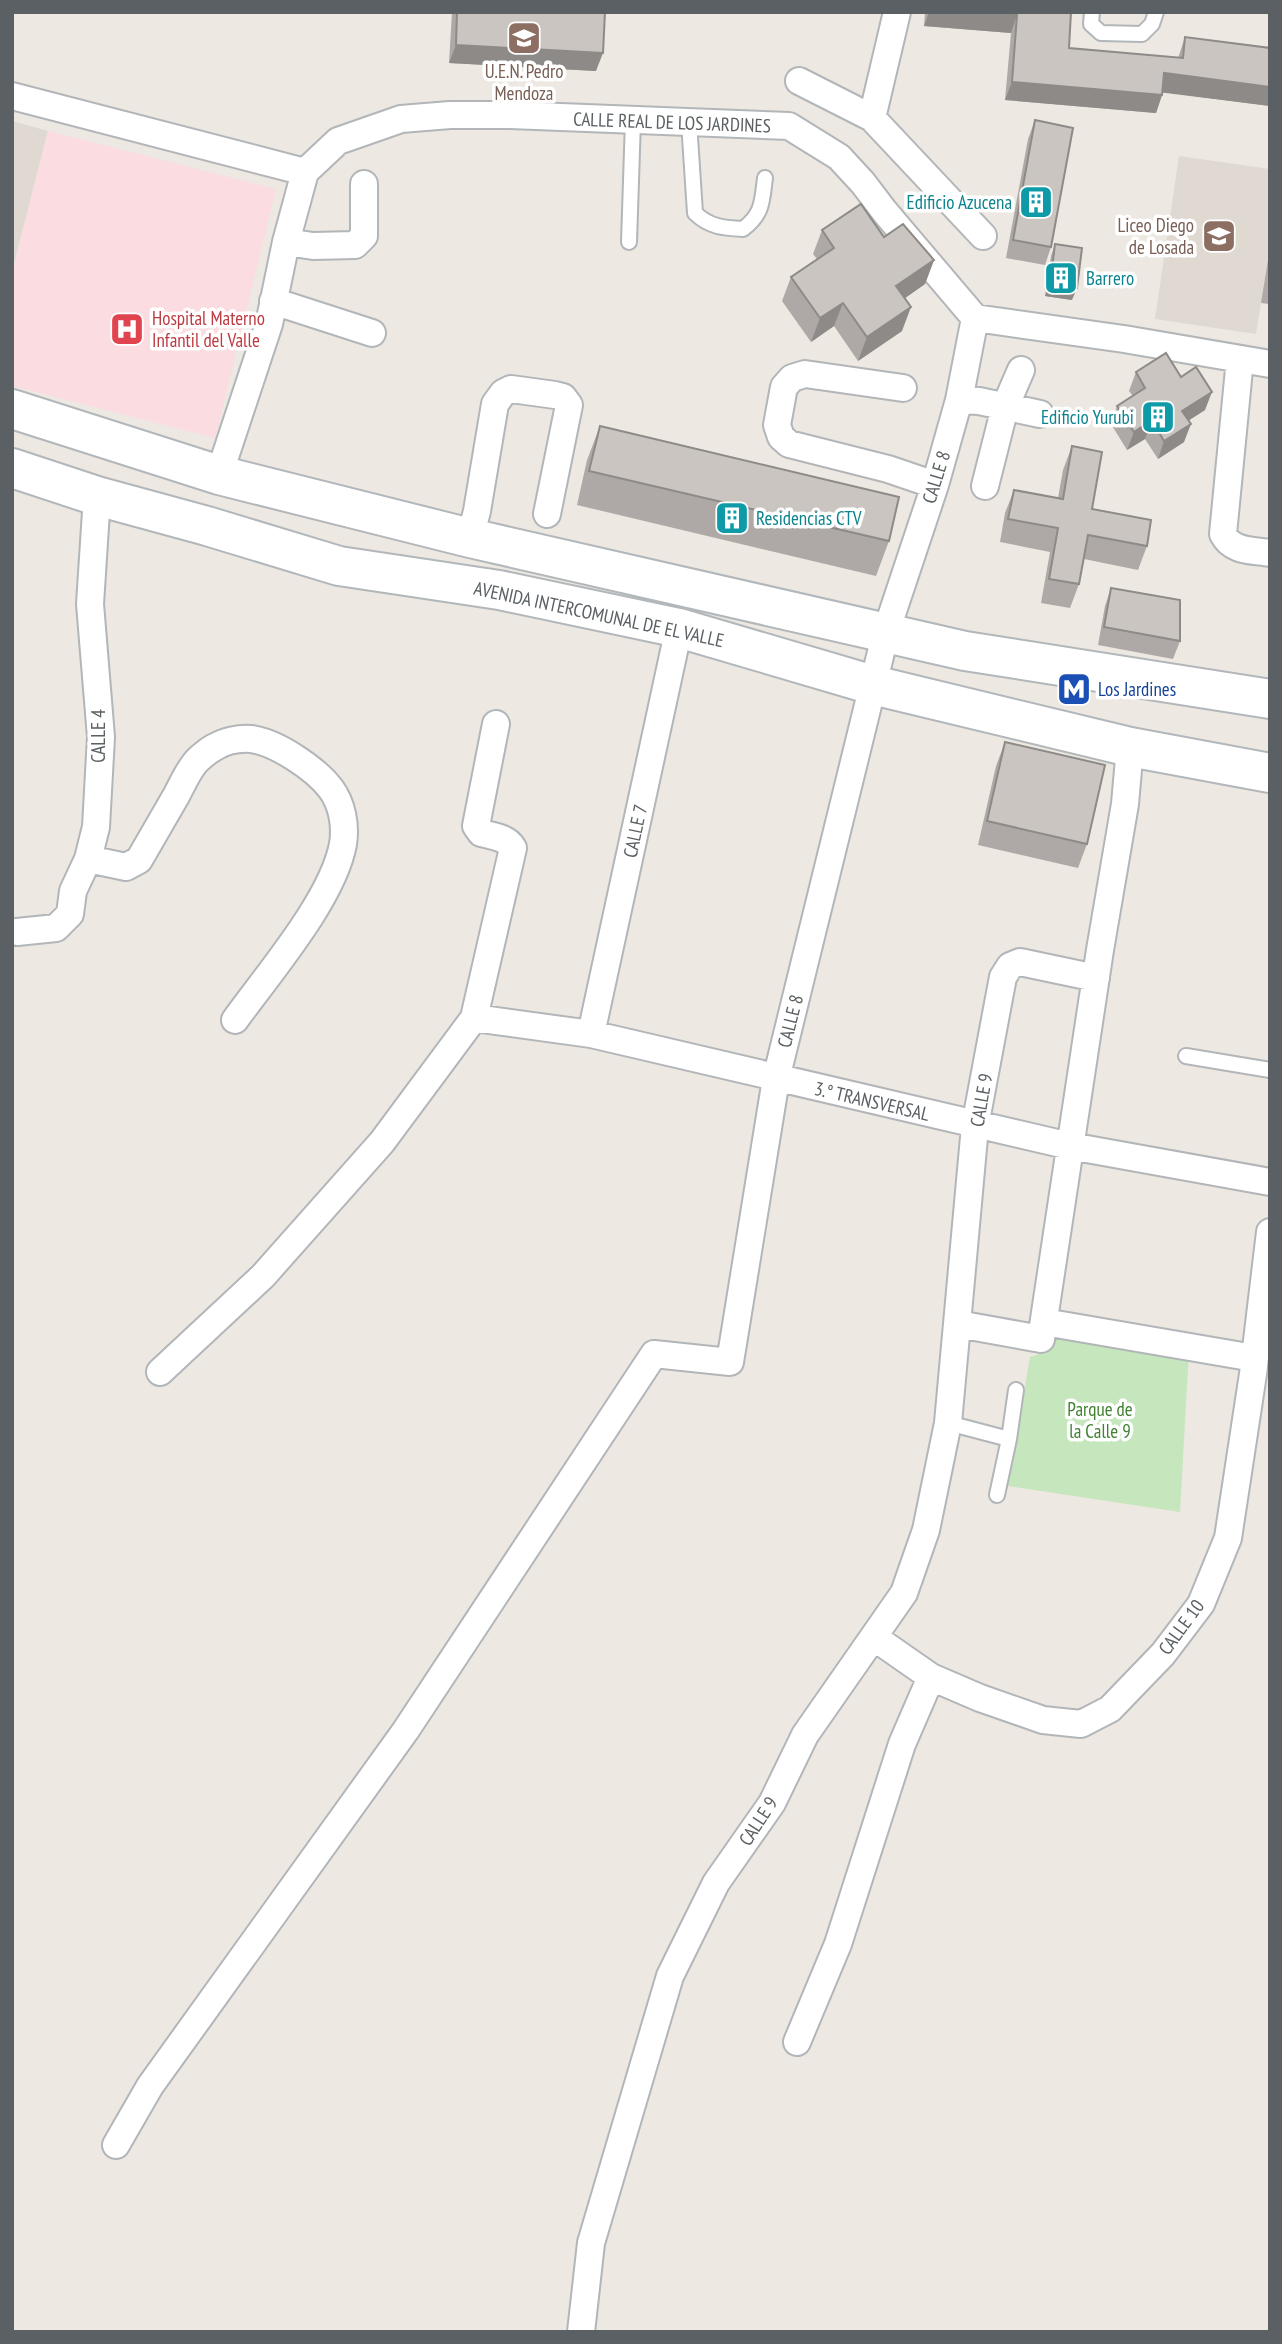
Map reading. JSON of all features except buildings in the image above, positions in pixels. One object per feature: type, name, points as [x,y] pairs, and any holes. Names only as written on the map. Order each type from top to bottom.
[{"type":"main road","points":[[12,409],[219,475],[470,538],[965,651],[1270,699]]},
{"type":"main road","name":"AVENIDA INTERCOMUNAL DE EL VALLE","points":[[12,468],[97,496],[339,566],[499,590],[679,628],[873,685],[1130,747],[1270,774]]},
{"type":"street","points":[[872,118],[897,12]]},
{"type":"street","points":[[799,81],[872,118],[983,236]]},
{"type":"street","points":[[12,96],[305,172],[286,242],[269,324],[219,475]]},
{"type":"street","name":"CALLE REAL DE LOS JARDINES","points":[[305,172],[338,141],[401,119],[498,115],[789,126],[839,157],[975,318]]},
{"type":"street","points":[[286,242],[313,246],[355,245],[360,242],[364,236],[364,184]]},
{"type":"street","points":[[273,301],[372,333]]},
{"type":"street","points":[[975,318],[1270,364]]},
{"type":"street","name":"CALLE 8","points":[[116,2145],[150,2086],[406,1730],[654,1354],[730,1362],[776,1079],[886,632],[934,485],[958,400],[975,318]]},
{"type":"street","points":[[1240,359],[1223,534],[1227,542],[1238,548],[1270,553]]},
{"type":"street","points":[[985,486],[1005,407],[1021,370]]},
{"type":"street","points":[[903,388],[804,374],[792,378],[784,387],[777,425],[781,437],[789,444],[888,469],[934,485]]},
{"type":"street","points":[[470,538],[495,404],[503,393],[511,389],[563,397],[569,405],[547,514]]},
{"type":"street","points":[[958,400],[979,401],[1040,414]]},
{"type":"street","name":"CALLE 4","points":[[17,932],[56,928],[70,914],[73,891],[88,859],[96,827],[102,737],[90,604],[97,496]]},
{"type":"street","name":"CALLE 7","points":[[590,1034],[679,628]]},
{"type":"street","points":[[160,1372],[264,1276],[382,1142],[474,1018],[513,848],[503,839],[481,833],[476,826],[496,724]]},
{"type":"street","points":[[88,859],[126,867],[139,860],[195,763],[214,747],[226,742],[254,739],[285,752],[331,789],[342,811],[343,843],[336,866],[307,920],[235,1020]]},
{"type":"street","points":[[958,1324],[1041,1339],[1125,804],[1130,747]]},
{"type":"street","name":"CALLE 9","points":[[581,2332],[591,2243],[670,1976],[716,1882],[772,1803],[805,1735],[904,1593],[926,1530],[948,1423],[975,1126],[1003,977],[1010,966],[1020,962],[1096,978]]},
{"type":"street","name":"3.° TRANSVERSAL","points":[[474,1018],[590,1034],[975,1126],[1270,1182]]},
{"type":"street","name":"CALLE 10","points":[[875,1638],[931,1677],[1042,1720],[1081,1724],[1110,1709],[1163,1654],[1200,1604],[1228,1538],[1259,1369],[1270,1232]]},
{"type":"street","points":[[1044,1322],[1259,1369]]},
{"type":"street","points":[[797,2042],[838,1944],[902,1744],[931,1677]]},
{"type":"lane","points":[[1092,12],[1091,24],[1101,33],[1142,34],[1152,24],[1156,12]]},
{"type":"lane","points":[[629,242],[632,120]]},
{"type":"lane","points":[[689,122],[695,213],[704,222],[718,227],[743,229],[755,220],[761,207],[765,178]]},
{"type":"lane","points":[[1186,1056],[1270,1070]]},
{"type":"lane","points":[[997,1494],[1016,1390]]},
{"type":"lane","points":[[948,1423],[1009,1439]]},
{"type":"shaded area","points":[[12,121],[48,131],[12,272]]},
{"type":"shaded area","name":"Hospital Materno Infantil del Valle","points":[[48,131],[276,189],[215,438],[12,386],[12,272]]},
{"type":"shaded area","name":"Liceo Diego de Losada","points":[[1179,156],[1270,169],[1270,304],[1261,303],[1256,334],[1155,319]]},
{"type":"green space","name":"Parque de la Calle 9","points":[[1056,1334],[1189,1350],[1180,1512],[1008,1486],[1030,1357],[1046,1350]]},
{"type":"place","name":"U.E.N. Pedro Mendoza","points":[[524,38]]},
{"type":"place","name":"Edificio Azucena","points":[[1036,202]]},
{"type":"place","name":"Liceo Diego de Losada","points":[[1219,236]]},
{"type":"place","name":"Barrero","points":[[1061,278]]},
{"type":"place","name":"Hospital Materno Infantil del Valle","points":[[127,329]]},
{"type":"place","name":"Edificio Yurubi","points":[[1158,417]]},
{"type":"place","name":"Residencias CTV","points":[[732,518]]},
{"type":"place","name":"Los Jardines","points":[[1074,689]]}]
